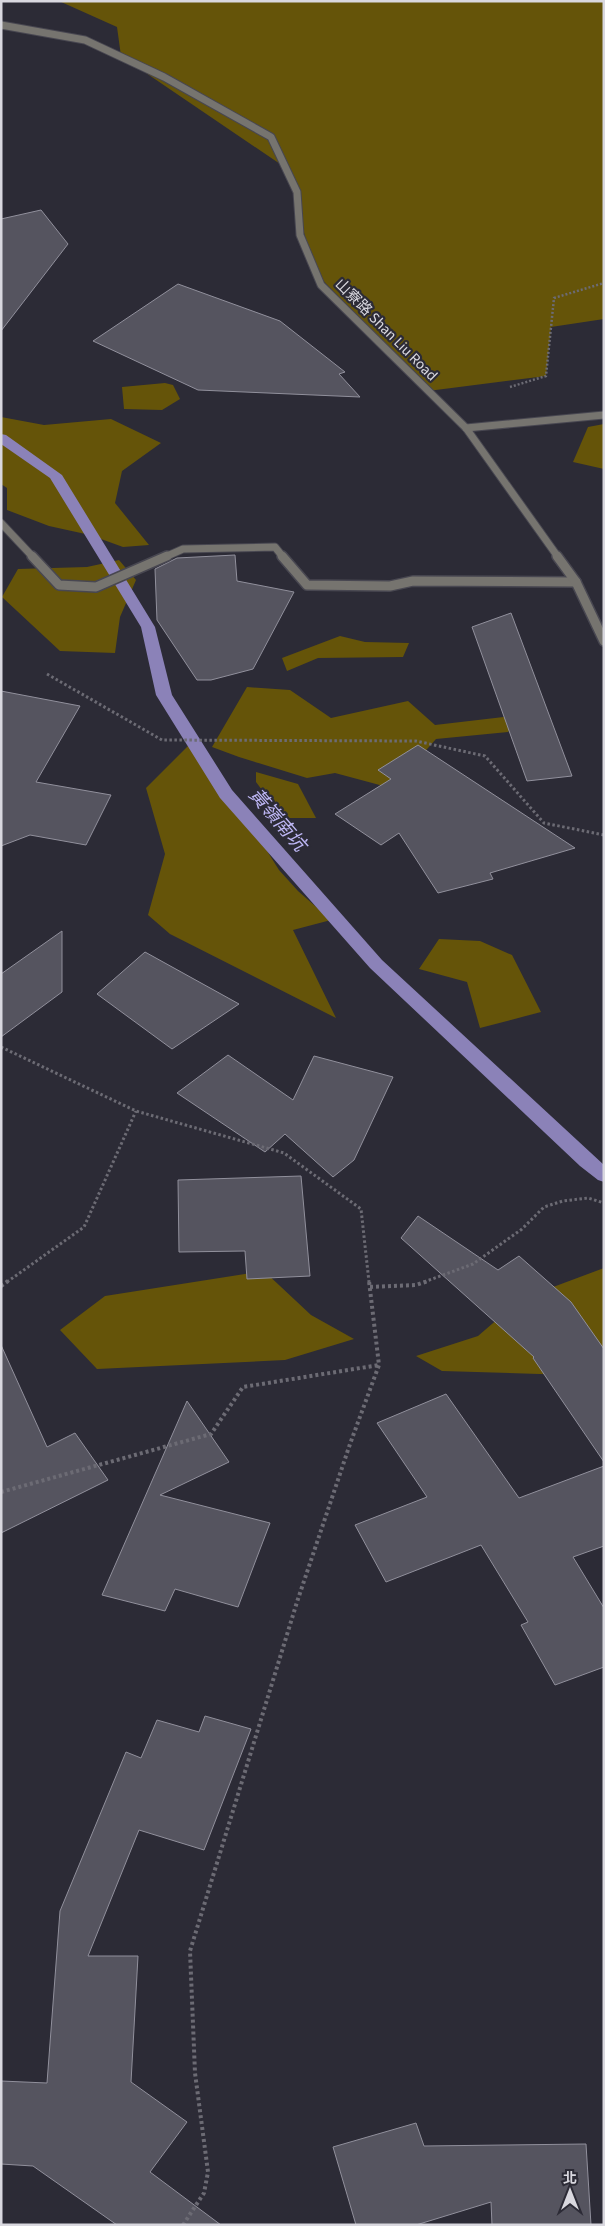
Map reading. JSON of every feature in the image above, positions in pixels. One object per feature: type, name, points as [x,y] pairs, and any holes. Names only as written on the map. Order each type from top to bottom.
[{"type":"street","name":"山寮路 Shan Liu Road","points":[[1,25],[85,40],[164,77],[271,137],[298,192],[300,235],[321,285],[466,428],[576,582],[604,641]]},
{"type":"street","points":[[466,428],[604,415]]},
{"type":"street","points":[[1,523],[59,585],[96,587],[183,549],[275,547],[306,586],[390,586],[413,581],[576,582]]},
{"type":"path","points":[[509,388],[546,376],[554,298],[604,283]]},
{"type":"path","points":[[47,674],[162,740],[416,741],[485,756],[544,823],[604,835]]},
{"type":"path","points":[[1,1047],[136,1111],[284,1153],[361,1209],[379,1365],[350,1444],[297,1602],[190,1951],[194,2073],[208,2172],[204,2194],[183,2225]]},
{"type":"path","points":[[1,1286],[84,1227],[136,1111]]},
{"type":"path","points":[[370,1287],[416,1285],[473,1264],[522,1229],[544,1207],[563,1201],[588,1198],[604,1203]]},
{"type":"path","points":[[1,1492],[211,1434],[243,1387],[379,1365]]},
{"type":"shaded area","points":[[59,1],[604,1],[604,319],[551,327],[546,376],[428,391],[315,272],[286,168],[121,56],[117,27]]},
{"type":"shaded area","points":[[165,383],[173,385],[180,399],[162,410],[124,409],[122,387]]},
{"type":"shaded area","points":[[1,417],[44,425],[111,419],[161,443],[122,471],[115,503],[149,545],[123,547],[90,535],[49,526],[7,510],[7,488],[1,484]]},
{"type":"shaded area","points":[[604,424],[604,469],[573,462],[588,427]]},
{"type":"shaded area","points":[[119,560],[136,580],[120,617],[115,653],[60,651],[2,597],[18,569],[87,567]]},
{"type":"shaded area","points":[[340,636],[365,642],[409,643],[403,657],[318,658],[287,671],[282,658]]},
{"type":"shaded area","points":[[247,687],[290,690],[331,718],[408,701],[435,725],[520,715],[508,732],[436,739],[420,757],[402,791],[335,773],[307,778],[212,747]]},
{"type":"shaded area","points":[[190,744],[252,827],[279,870],[298,891],[331,920],[293,930],[336,1018],[170,934],[148,915],[165,854],[146,788]]},
{"type":"shaded area","points":[[256,772],[298,784],[316,818],[283,818],[256,782]]},
{"type":"shaded area","points":[[439,939],[480,941],[512,955],[541,1012],[480,1028],[467,982],[419,969]]},
{"type":"shaded area","points":[[604,1268],[604,1355],[571,1375],[442,1371],[416,1356],[478,1336],[521,1299]]},
{"type":"shaded area","points":[[264,1271],[311,1315],[354,1339],[285,1360],[97,1369],[60,1330],[105,1296]]},
{"type":"building","points":[[41,210],[68,244],[1,331],[1,219]]},
{"type":"building","points":[[178,284],[280,321],[345,372],[339,374],[360,397],[198,390],[93,341]]},
{"type":"building","points":[[235,555],[237,581],[294,592],[253,669],[211,680],[197,680],[157,620],[155,569],[177,558]]},
{"type":"building","points":[[511,613],[572,776],[527,781],[472,627]]},
{"type":"building","points":[[1,691],[80,706],[36,782],[111,795],[86,845],[30,835],[1,846]]},
{"type":"building","points":[[418,745],[575,848],[490,873],[493,879],[438,893],[399,833],[381,845],[335,814],[391,779],[378,770]]},
{"type":"building","points":[[62,931],[62,992],[1,1037],[1,974]]},
{"type":"building","points":[[145,952],[239,1004],[172,1049],[97,994]]},
{"type":"building","points":[[228,1055],[293,1100],[314,1056],[393,1077],[354,1160],[333,1177],[285,1134],[265,1152],[177,1093]]},
{"type":"building","points":[[301,1176],[310,1276],[247,1279],[245,1251],[179,1252],[178,1180]]},
{"type":"building","points":[[418,1216],[498,1270],[519,1256],[571,1302],[604,1349],[604,1462],[534,1357],[401,1238]]},
{"type":"building","points":[[1,1345],[47,1447],[75,1433],[108,1480],[1,1533]]},
{"type":"building","points":[[446,1394],[519,1498],[604,1466],[604,1546],[573,1557],[604,1608],[604,1667],[555,1685],[521,1625],[528,1622],[481,1545],[386,1582],[355,1525],[427,1497],[377,1423]]},
{"type":"building","points":[[187,1401],[229,1462],[160,1495],[270,1523],[238,1607],[175,1589],[165,1611],[102,1595]]},
{"type":"building","points":[[205,1716],[251,1729],[204,1850],[139,1830],[88,1956],[138,1956],[131,2082],[187,2122],[150,2172],[221,2225],[117,2225],[33,2166],[1,2164],[1,2081],[47,2083],[60,1911],[126,1752],[141,1758],[157,1720],[199,1732]]},
{"type":"building","points":[[416,2123],[424,2146],[586,2144],[591,2225],[492,2225],[491,2202],[416,2225],[356,2225],[333,2147]]},
{"type":"waterway","name":"黃嶺南坑","points":[[1,438],[55,475],[148,627],[164,695],[226,794],[376,964],[586,1161],[604,1175]]}]
